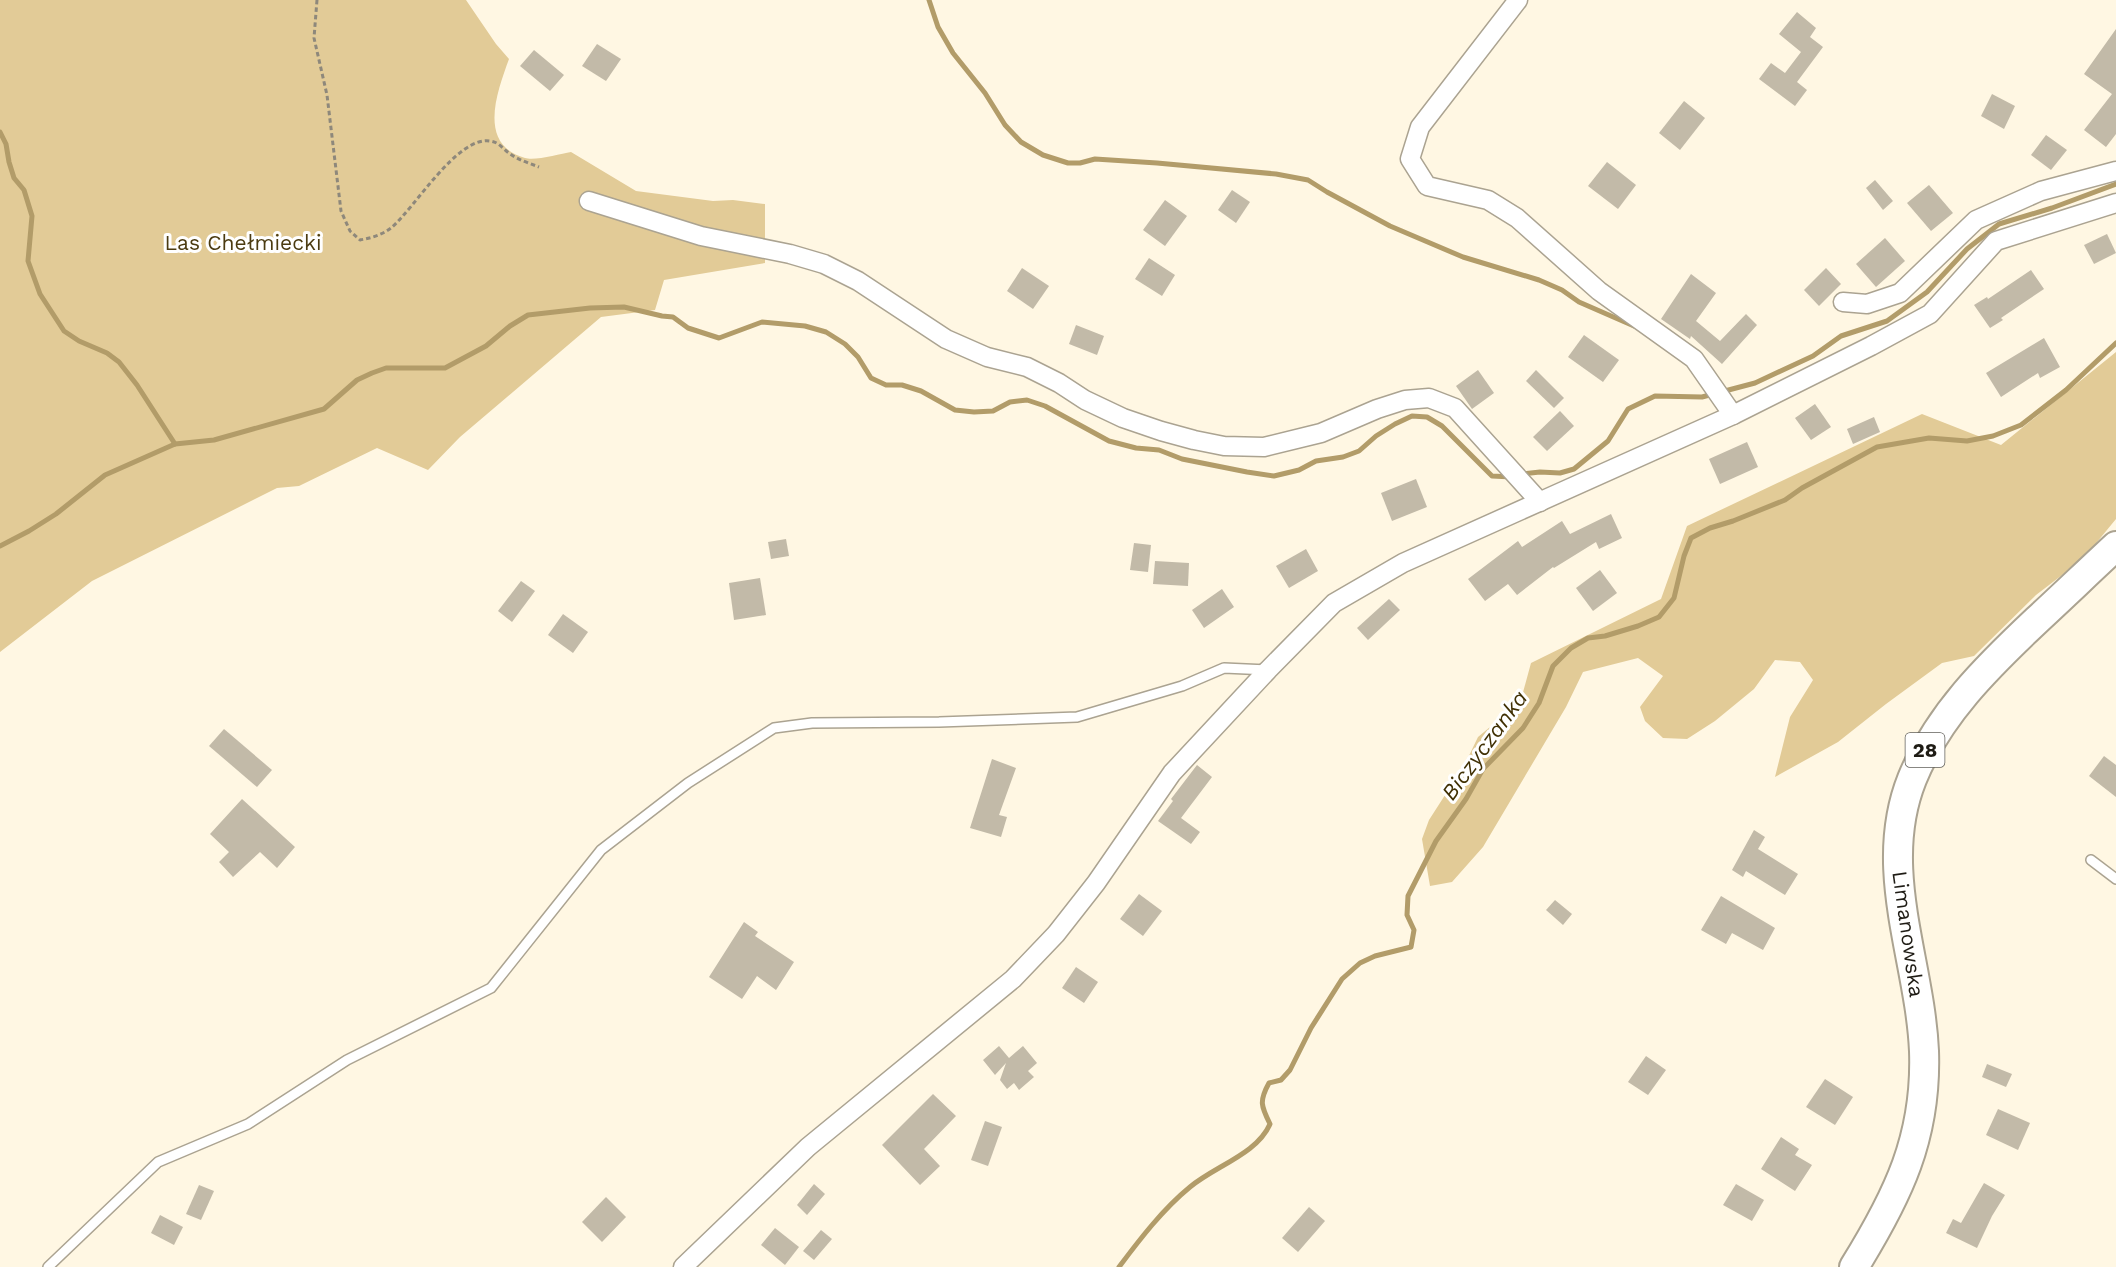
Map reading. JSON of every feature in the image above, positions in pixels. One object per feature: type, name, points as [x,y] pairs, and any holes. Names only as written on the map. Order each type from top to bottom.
[{"type":"main road","name":"Limanowska","points":[[1854,1267],[1879,1227],[1896,1192],[1916,1140],[1921,1112],[1924,1050],[1899,897],[1898,874],[1903,809],[1911,780],[1926,747],[1941,722],[1959,699],[2015,641],[2116,546]]},
{"type":"street","points":[[1518,0],[1420,127],[1410,159],[1427,186],[1488,200],[1517,218],[1599,291],[1694,359],[1733,415]]},
{"type":"street","points":[[1843,302],[1867,304],[1900,293],[1976,220],[2041,191],[2116,171]]},
{"type":"street","points":[[589,201],[701,237],[790,254],[824,264],[858,281],[946,339],[987,357],[1027,368],[1106,410],[1161,431],[1224,446],[1264,447],[1321,433],[1377,409],[1405,400],[1429,398],[1455,408],[1540,502]]},
{"type":"street","points":[[683,1267],[808,1147],[1013,979],[1056,934],[1096,883],[1172,773],[1334,603],[1403,563],[1733,415],[1930,314],[1996,241],[2116,203]]},
{"type":"street","points":[[1976,220],[1996,241]]},
{"type":"lane","points":[[48,1267],[158,1162],[248,1124],[347,1060],[491,988],[601,850],[688,783],[774,728],[812,723],[939,722],[1077,717],[1182,686],[1224,668],[1268,670]]},
{"type":"lane","points":[[2091,860],[2116,879]]},
{"type":"path","points":[[317,0],[315,38],[327,95],[341,211],[350,231],[360,240],[374,237],[390,228],[438,173],[463,150],[477,142],[489,140],[497,143],[509,153],[539,167]]},
{"type":"green space","name":"Las Chełmiecki","points":[[0,0],[466,0],[509,59],[496,101],[494,116],[501,142],[510,151],[529,159],[571,152],[636,191],[713,201],[733,200],[765,204],[765,263],[664,280],[655,310],[601,317],[460,437],[428,470],[377,448],[299,486],[277,488],[92,581],[0,652]]},
{"type":"green space","points":[[2116,352],[2116,519],[2083,559],[2036,595],[1974,656],[1942,663],[1838,742],[1775,777],[1790,717],[1813,680],[1800,662],[1775,660],[1754,689],[1715,721],[1687,739],[1663,738],[1645,721],[1640,707],[1663,676],[1638,658],[1583,672],[1566,707],[1483,847],[1452,882],[1430,886],[1422,839],[1429,820],[1465,764],[1478,737],[1522,696],[1531,663],[1661,599],[1687,526],[1922,414],[2001,445]]},
{"type":"building","points":[[1797,12],[1816,28],[1810,37],[1823,47],[1797,82],[1807,90],[1795,106],[1759,79],[1771,63],[1785,73],[1801,52],[1779,34]]},
{"type":"building","points":[[2116,29],[2116,134],[2106,147],[2084,130],[2112,94],[2084,74]]},
{"type":"building","points":[[597,44],[621,59],[606,81],[582,66]]},
{"type":"building","points":[[534,50],[564,75],[550,91],[520,66]]},
{"type":"building","points":[[1992,94],[2015,106],[2004,129],[1981,116]]},
{"type":"building","points":[[1684,101],[1705,118],[1680,150],[1659,133]]},
{"type":"building","points":[[2046,135],[2067,150],[2051,170],[2031,155]]},
{"type":"building","points":[[1607,162],[1636,185],[1618,209],[1588,186]]},
{"type":"building","points":[[1875,180],[1893,201],[1883,210],[1866,188]]},
{"type":"building","points":[[1929,185],[1953,213],[1931,231],[1907,203]]},
{"type":"building","points":[[1232,190],[1250,202],[1236,223],[1218,210]]},
{"type":"building","points":[[1165,200],[1187,216],[1165,246],[1143,230]]},
{"type":"building","points":[[2107,234],[2116,253],[2094,264],[2084,245]]},
{"type":"building","points":[[1885,238],[1905,261],[1876,287],[1856,264]]},
{"type":"building","points":[[1149,258],[1175,275],[1162,296],[1135,279]]},
{"type":"building","points":[[1022,268],[1049,286],[1033,309],[1007,291]]},
{"type":"building","points":[[1826,268],[1841,284],[1819,306],[1804,290]]},
{"type":"building","points":[[2031,270],[2044,289],[1990,328],[1974,305],[1987,297],[1988,299]]},
{"type":"building","points":[[1691,274],[1716,293],[1696,321],[1720,341],[1746,314],[1757,325],[1722,364],[1691,336],[1690,339],[1661,319]]},
{"type":"building","points":[[1076,325],[1104,336],[1097,355],[1069,344]]},
{"type":"building","points":[[1584,335],[1619,360],[1603,382],[1568,357]]},
{"type":"building","points":[[2044,338],[2060,367],[2040,378],[2038,373],[2001,397],[1986,373]]},
{"type":"building","points":[[1478,370],[1494,393],[1472,409],[1456,386]]},
{"type":"building","points":[[1536,370],[1564,398],[1554,408],[1526,381]]},
{"type":"building","points":[[1815,404],[1831,427],[1811,440],[1795,418]]},
{"type":"building","points":[[1560,411],[1574,426],[1547,451],[1533,437]]},
{"type":"building","points":[[1874,417],[1880,432],[1853,444],[1847,429]]},
{"type":"building","points":[[1747,442],[1758,467],[1720,484],[1709,459]]},
{"type":"building","points":[[1416,479],[1427,507],[1392,521],[1381,493]]},
{"type":"building","points":[[1611,514],[1622,538],[1599,549],[1596,542],[1553,567],[1517,595],[1508,584],[1485,601],[1468,579],[1518,541],[1522,547],[1562,521],[1570,534]]},
{"type":"building","points":[[786,539],[789,556],[771,559],[768,542]]},
{"type":"building","points":[[1134,543],[1151,545],[1148,572],[1130,570]]},
{"type":"building","points":[[1306,549],[1318,571],[1289,588],[1276,566]]},
{"type":"building","points":[[1155,561],[1189,563],[1188,586],[1153,584]]},
{"type":"building","points":[[1600,570],[1617,593],[1593,611],[1576,588]]},
{"type":"building","points":[[760,578],[766,615],[734,620],[729,583]]},
{"type":"building","points":[[521,581],[535,591],[512,622],[498,611]]},
{"type":"building","points":[[1222,589],[1234,607],[1204,628],[1192,610]]},
{"type":"building","points":[[1389,599],[1400,610],[1368,640],[1357,628]]},
{"type":"building","points":[[563,614],[588,632],[573,653],[548,635]]},
{"type":"building","points":[[224,729],[272,770],[257,787],[209,746]]},
{"type":"building","points":[[2104,756],[2116,765],[2116,797],[2089,776]]},
{"type":"building","points":[[992,759],[1016,768],[999,815],[1007,817],[1001,837],[970,828]]},
{"type":"building","points":[[1197,765],[1212,777],[1181,818],[1200,832],[1191,844],[1158,821],[1173,801],[1171,799]]},
{"type":"building","points":[[242,799],[295,847],[277,868],[260,852],[233,877],[219,862],[229,852],[210,834]]},
{"type":"building","points":[[1754,830],[1765,837],[1758,849],[1798,874],[1785,895],[1746,871],[1743,877],[1732,870]]},
{"type":"building","points":[[1139,894],[1162,911],[1143,936],[1120,919]]},
{"type":"building","points":[[1721,896],[1775,928],[1763,950],[1732,933],[1726,944],[1701,930]]},
{"type":"building","points":[[1555,900],[1572,914],[1563,925],[1546,910]]},
{"type":"building","points":[[744,922],[758,932],[755,936],[794,962],[776,990],[757,976],[742,999],[709,977]]},
{"type":"building","points":[[1076,967],[1098,982],[1084,1003],[1062,988]]},
{"type":"building","points":[[999,1046],[1009,1058],[1023,1046],[1037,1063],[1028,1071],[1034,1077],[1019,1090],[1014,1083],[1007,1089],[1000,1080],[1006,1063],[995,1075],[983,1060]]},
{"type":"building","points":[[1646,1056],[1666,1070],[1648,1095],[1628,1082]]},
{"type":"building","points":[[1987,1064],[2012,1074],[2006,1087],[1982,1077]]},
{"type":"building","points":[[1825,1079],[1853,1097],[1835,1125],[1806,1107]]},
{"type":"building","points":[[933,1094],[956,1116],[924,1149],[940,1166],[920,1185],[882,1145]]},
{"type":"building","points":[[1998,1109],[2030,1123],[2018,1150],[1986,1135]]},
{"type":"building","points":[[985,1121],[1002,1127],[988,1166],[971,1160]]},
{"type":"building","points":[[1781,1137],[1799,1149],[1795,1155],[1812,1165],[1795,1191],[1761,1169]]},
{"type":"building","points":[[1984,1183],[2005,1195],[1977,1248],[1946,1233],[1953,1219],[1961,1223]]},
{"type":"building","points":[[814,1184],[825,1194],[807,1215],[797,1205]]},
{"type":"building","points":[[1736,1184],[1764,1200],[1752,1221],[1723,1205]]},
{"type":"building","points":[[199,1185],[214,1191],[201,1220],[186,1214]]},
{"type":"building","points":[[606,1197],[626,1217],[602,1242],[582,1222]]},
{"type":"building","points":[[1309,1207],[1325,1221],[1298,1252],[1282,1238]]},
{"type":"building","points":[[160,1215],[183,1227],[174,1245],[151,1233]]},
{"type":"building","points":[[775,1228],[799,1247],[785,1265],[761,1245]]},
{"type":"building","points":[[821,1230],[832,1239],[814,1260],[803,1251]]},
{"type":"waterway","points":[[929,0],[938,27],[953,53],[985,93],[1005,125],[1021,142],[1043,155],[1068,163],[1095,159],[1157,163],[1276,174],[1308,180],[1390,226],[1463,257],[1539,280],[1562,290],[1579,302],[1634,326]]},
{"type":"waterway","points":[[0,132],[6,144],[14,178],[24,190],[32,216],[28,261],[40,294],[64,331],[79,341],[107,353],[119,362],[137,385],[175,444]]},
{"type":"waterway","points":[[1521,474],[1560,473],[1574,469],[1608,441],[1628,409],[1655,396],[1702,397],[1755,383],[1813,356],[1841,336],[1887,321],[1927,292],[1967,249],[1999,224],[2052,208],[2116,184]]},
{"type":"waterway","points":[[0,546],[56,514],[105,475],[175,444],[214,440],[324,409],[357,380],[372,373],[386,368],[445,368],[486,346],[510,326],[528,315],[590,308],[624,307],[673,317],[688,328],[719,338],[762,322],[805,326],[826,332],[845,344],[858,357],[871,378],[886,385],[902,385],[921,391],[955,410],[993,411],[1010,402],[1027,400],[1045,406],[1109,441],[1136,448],[1159,450],[1182,459],[1274,476],[1299,470],[1316,461],[1343,457],[1359,451],[1376,436],[1395,424],[1412,416],[1427,417],[1442,426],[1492,476],[1512,477]]},
{"type":"waterway","name":"Biczyczanka","points":[[1119,1267],[1170,1205],[1200,1179],[1246,1152],[1264,1134],[1270,1124],[1262,1104],[1269,1083],[1281,1080],[1290,1070],[1311,1028],[1342,979],[1360,963],[1375,956],[1411,947],[1414,930],[1407,915],[1408,896],[1436,841],[1466,799],[1483,769],[1523,728],[1539,703],[1553,666],[1571,648],[1588,638],[1605,636],[1659,617],[1674,598],[1684,556],[1691,538],[1710,528],[1785,500],[1802,488],[1877,447],[1929,438],[1967,441],[1993,436],[2021,425],[2066,390],[2116,343]]}]
